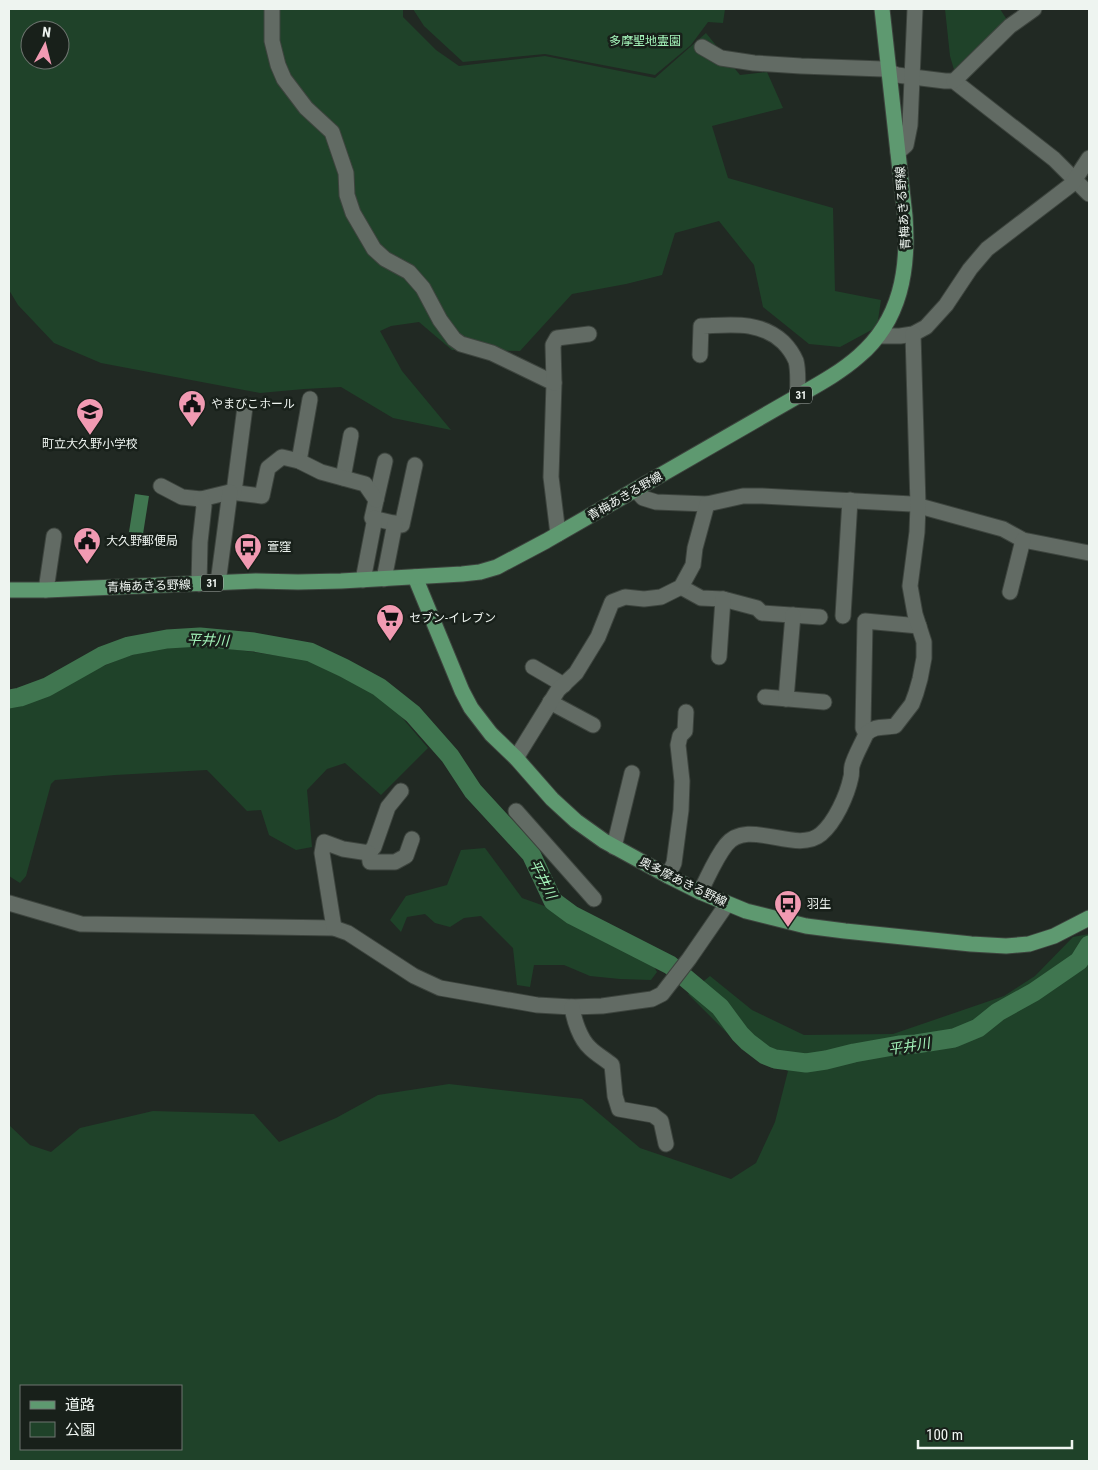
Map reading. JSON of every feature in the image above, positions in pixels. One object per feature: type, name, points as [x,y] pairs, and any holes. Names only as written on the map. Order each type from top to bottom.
[{"type":"main road","name":"青梅あきる野線","points":[[9,590],[363,580],[475,572],[490,569],[511,561],[636,490],[850,364],[878,336],[886,323],[903,281],[906,262],[906,230],[882,9]]},
{"type":"main road","name":"奥多摩あきる野線","points":[[415,576],[466,699],[490,734],[516,758],[541,788],[563,810],[588,830],[614,847],[668,876],[727,904],[770,918],[806,926],[971,944],[1006,946],[1029,944],[1054,936],[1089,918]]},
{"type":"street","points":[[272,9],[272,41],[278,65],[284,79],[306,108],[332,132],[346,173],[347,195],[354,213],[374,249],[385,259],[409,272],[423,288],[440,320],[454,339],[461,344],[492,353],[554,383]]},
{"type":"street","points":[[898,152],[906,146],[910,126],[915,9]]},
{"type":"street","points":[[954,81],[1010,26],[1034,9]]},
{"type":"street","points":[[702,47],[721,58],[754,63],[883,69],[897,75],[954,81],[1054,159],[1089,194]]},
{"type":"street","points":[[878,336],[913,334],[926,327],[946,305],[986,249],[1072,184],[1089,158]]},
{"type":"street","points":[[700,355],[701,326],[750,325],[761,328],[780,339],[793,354],[797,368],[798,396]]},
{"type":"street","points":[[558,534],[551,477],[554,383],[553,345],[557,338],[589,334]]},
{"type":"street","points":[[700,892],[727,843],[737,837],[748,834],[802,841],[815,838],[822,833],[840,807],[851,778],[852,765],[866,734],[878,727],[888,728],[895,726],[912,704],[920,680],[924,658],[924,642],[915,614],[910,586],[917,532],[918,505],[913,334]]},
{"type":"street","points":[[299,462],[310,399]]},
{"type":"street","points":[[218,583],[245,407]]},
{"type":"street","points":[[343,478],[351,435]]},
{"type":"street","points":[[161,486],[182,497],[201,500],[232,492],[262,496],[268,468],[282,457],[321,472],[365,484],[376,500]]},
{"type":"street","points":[[385,462],[372,518],[402,525],[415,465]]},
{"type":"street","points":[[636,490],[643,498],[656,502],[707,504],[743,496],[762,496],[918,505],[1003,529],[1023,540],[1089,553]]},
{"type":"street","points":[[199,584],[200,542],[204,506],[201,500]]},
{"type":"street","points":[[843,616],[850,500]]},
{"type":"street","points":[[516,758],[550,702],[576,673],[598,637],[612,602],[625,597],[644,599],[661,597],[681,587],[693,564],[707,504]]},
{"type":"street","points":[[363,580],[375,518]]},
{"type":"street","points":[[384,579],[394,523]]},
{"type":"street","points":[[46,590],[54,536]]},
{"type":"street","points":[[1010,592],[1023,540]]},
{"type":"street","points":[[681,587],[701,598],[723,599],[757,608],[762,613],[820,617]]},
{"type":"street","points":[[719,658],[723,599]]},
{"type":"street","points":[[786,699],[793,615]]},
{"type":"street","points":[[866,734],[863,728],[865,621],[920,626]]},
{"type":"street","points":[[533,667],[564,685]]},
{"type":"street","points":[[765,697],[824,702]]},
{"type":"street","points":[[550,702],[593,726]]},
{"type":"street","points":[[668,876],[674,863],[681,810],[682,781],[678,745],[680,736],[685,731],[686,712]]},
{"type":"street","points":[[614,847],[632,773]]},
{"type":"street","points":[[401,791],[388,807],[374,847],[369,854],[370,862],[395,862],[406,856],[412,838]]},
{"type":"street","points":[[516,811],[594,899]]},
{"type":"street","points":[[334,928],[322,853],[324,842],[343,849],[369,854]]},
{"type":"street","points":[[9,903],[81,924],[334,928],[348,933],[414,976],[440,988],[537,1005],[572,1008],[652,999],[662,994],[689,960],[727,904]]},
{"type":"street","points":[[572,1008],[580,1032],[589,1048],[612,1065],[615,1096],[619,1109],[653,1115],[661,1121],[666,1144]]},
{"type":"green space","points":[[9,9],[403,9],[403,17],[436,50],[459,66],[545,56],[655,78],[706,33],[740,75],[767,72],[783,108],[712,126],[728,178],[833,208],[835,291],[881,300],[877,327],[840,347],[809,344],[763,307],[754,265],[719,221],[675,233],[662,275],[572,294],[520,351],[452,350],[419,322],[391,326],[380,331],[402,371],[451,430],[393,418],[341,387],[260,393],[101,363],[54,343],[18,305],[9,290]]},
{"type":"green space","name":"多摩聖地霊園","points":[[413,9],[725,9],[723,23],[708,22],[691,45],[655,75],[545,54],[463,62],[424,26]]},
{"type":"green space","points":[[945,9],[1000,9],[1009,23],[955,73],[950,56]]},
{"type":"green space","points":[[182,642],[308,660],[387,700],[428,748],[381,795],[345,763],[327,769],[307,790],[312,847],[296,850],[269,835],[261,810],[247,811],[207,770],[55,780],[51,784],[26,876],[20,883],[9,876],[9,699],[35,695],[125,657]]},
{"type":"green space","points":[[485,848],[522,898],[564,913],[653,965],[657,972],[651,980],[590,976],[564,965],[534,965],[530,987],[517,985],[513,948],[481,916],[464,918],[450,927],[435,923],[425,914],[407,917],[401,932],[390,920],[406,896],[447,885],[461,850]]},
{"type":"green space","points":[[1089,934],[1089,1461],[9,1461],[9,1125],[30,1145],[51,1152],[80,1128],[153,1111],[254,1114],[279,1142],[336,1118],[378,1095],[449,1084],[582,1099],[640,1148],[731,1179],[756,1163],[775,1122],[788,1071],[740,1046],[688,994],[710,976],[752,1010],[804,1035],[893,1034],[1004,996],[1035,976],[1073,937]]},
{"type":"shaded area","points":[[135,494],[149,496],[143,534],[129,532]]},
{"type":"waterway","name":"平井川","points":[[9,699],[47,687],[102,656],[129,646],[167,639],[200,637],[254,642],[310,652],[379,687],[413,714],[450,756],[473,791],[531,854],[553,901],[572,915],[670,965],[720,1007],[748,1042],[765,1055],[775,1059],[806,1063],[899,1045],[954,1038],[978,1028],[998,1012],[1034,992],[1079,961],[1089,945]]},
{"type":"place","name":"やまびこホール","points":[[192,428]]},
{"type":"place","name":"町立大久野小学校","points":[[90,436]]},
{"type":"place","name":"大久野郵便局","points":[[87,565]]},
{"type":"place","name":"萱窪","points":[[248,571]]},
{"type":"place","name":"セブン-イレブン","points":[[390,642]]},
{"type":"place","name":"羽生","points":[[788,928]]}]
